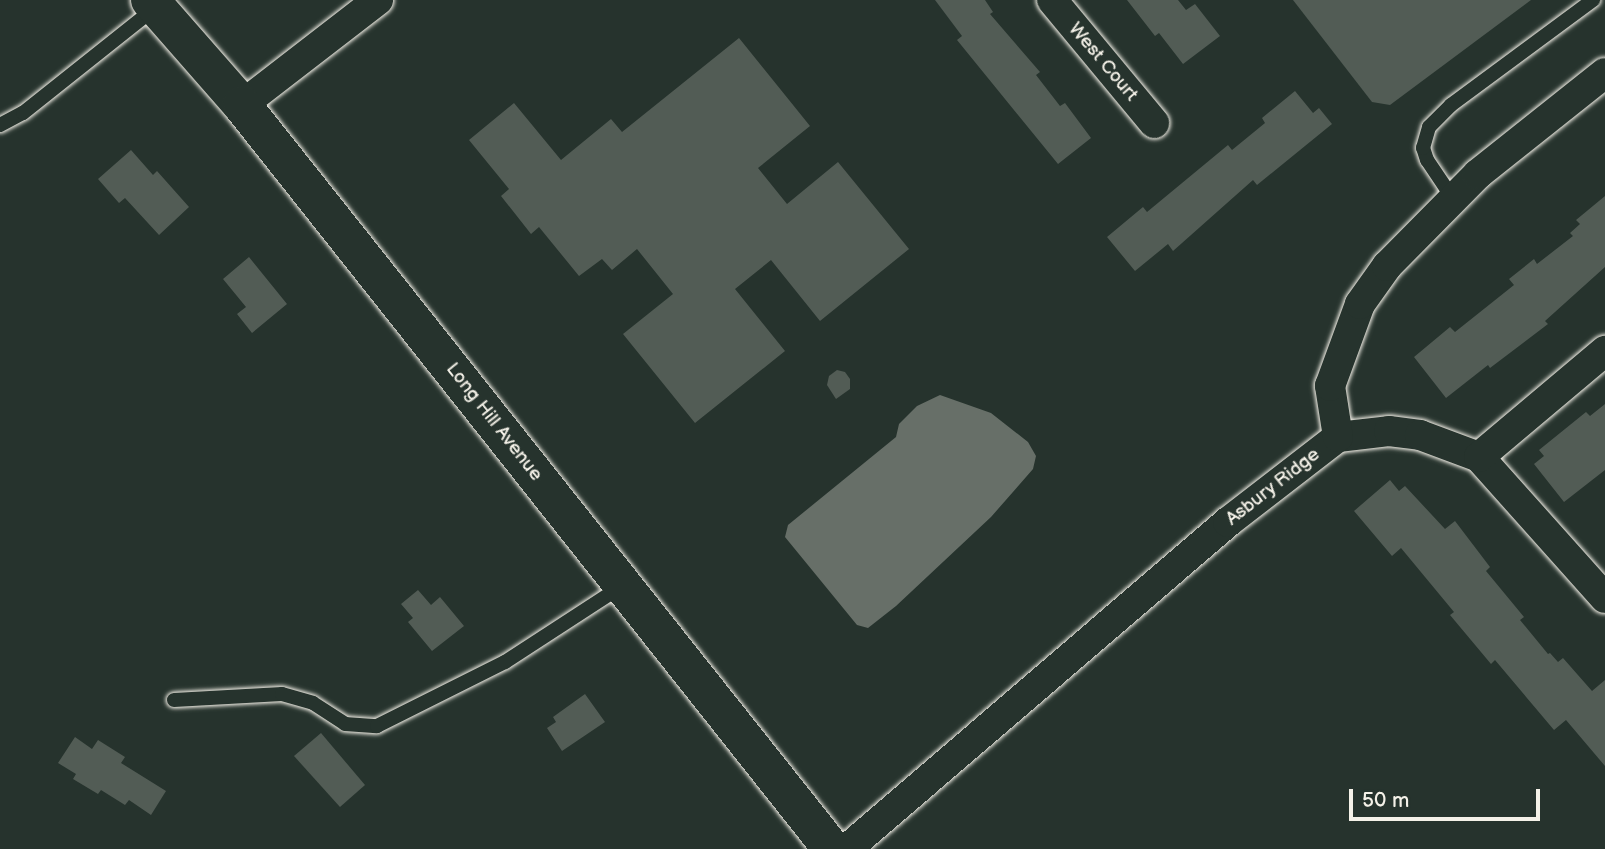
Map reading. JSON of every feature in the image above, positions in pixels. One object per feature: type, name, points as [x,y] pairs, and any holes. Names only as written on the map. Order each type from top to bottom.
[{"type":"street","points":[[242,104],[378,0]]},
{"type":"street","name":"West Court","points":[[1052,0],[1154,123]]},
{"type":"street","name":"Long Hill Avenue","points":[[153,4],[242,104],[832,849]]},
{"type":"street","name":"Asbury Ridge","points":[[847,849],[1228,522],[1338,437],[1330,386],[1360,304],[1387,267],[1478,174],[1605,73]]},
{"type":"street","points":[[1479,457],[1605,351]]},
{"type":"street","points":[[1338,437],[1389,431],[1420,435],[1479,457],[1605,598]]},
{"type":"lane","points":[[1454,200],[1427,160],[1423,148],[1429,127],[1451,105],[1593,0]]},
{"type":"lane","points":[[0,125],[23,113],[153,4]]},
{"type":"lane","points":[[174,700],[282,694],[313,702],[345,724],[377,726],[505,662],[623,585]]},
{"type":"shaded area","points":[[940,395],[991,413],[1028,442],[1036,456],[1033,469],[991,517],[896,606],[868,628],[857,625],[785,537],[788,525],[896,437],[899,424],[917,406]]},
{"type":"building","points":[[935,0],[985,0],[993,12],[990,14],[1040,72],[1036,75],[1060,106],[1065,103],[1091,138],[1058,164],[957,40],[962,36]]},
{"type":"building","points":[[1127,0],[1178,0],[1186,10],[1195,4],[1220,36],[1183,64],[1159,33],[1155,36]]},
{"type":"building","points":[[1293,0],[1531,0],[1390,105],[1372,102]]},
{"type":"building","points":[[739,38],[810,126],[758,168],[787,204],[838,162],[909,249],[820,321],[771,260],[735,289],[785,351],[695,423],[623,334],[673,294],[637,249],[612,270],[602,259],[579,276],[539,227],[531,234],[501,196],[509,189],[469,140],[514,103],[561,160],[611,119],[622,132]]},
{"type":"building","points":[[1295,91],[1313,113],[1319,108],[1332,124],[1257,185],[1253,180],[1173,251],[1168,244],[1135,271],[1107,237],[1143,207],[1147,212],[1228,145],[1232,150],[1265,123],[1262,118]]},
{"type":"building","points":[[131,150],[153,175],[157,171],[189,207],[159,235],[125,198],[119,203],[98,179]]},
{"type":"building","points":[[1605,196],[1605,267],[1545,321],[1548,324],[1446,398],[1414,357],[1450,327],[1455,332],[1514,285],[1509,279],[1534,259],[1537,264],[1573,236],[1570,233],[1580,224],[1576,220]]},
{"type":"building","points":[[249,257],[287,304],[252,333],[237,314],[246,307],[223,279]]},
{"type":"building","points":[[837,370],[845,372],[850,379],[850,389],[836,399],[827,385],[829,376]]},
{"type":"building","points":[[1605,404],[1605,470],[1564,502],[1534,464],[1544,456],[1539,450],[1586,412],[1590,416]]},
{"type":"building","points":[[1390,480],[1399,491],[1405,486],[1445,529],[1455,521],[1490,567],[1486,571],[1524,617],[1520,620],[1548,654],[1558,662],[1563,658],[1592,691],[1605,680],[1605,766],[1566,720],[1554,730],[1495,660],[1491,664],[1450,615],[1454,612],[1401,548],[1392,556],[1354,511]]},
{"type":"building","points":[[418,590],[431,605],[440,597],[464,626],[432,651],[408,622],[413,618],[401,604]]},
{"type":"building","points":[[585,694],[605,722],[562,751],[547,728],[556,722],[553,717]]},
{"type":"building","points":[[321,733],[365,785],[340,807],[294,756]]},
{"type":"building","points":[[75,737],[92,749],[98,740],[125,757],[121,763],[166,791],[151,815],[129,800],[125,805],[101,790],[98,794],[73,779],[76,774],[58,763]]}]
